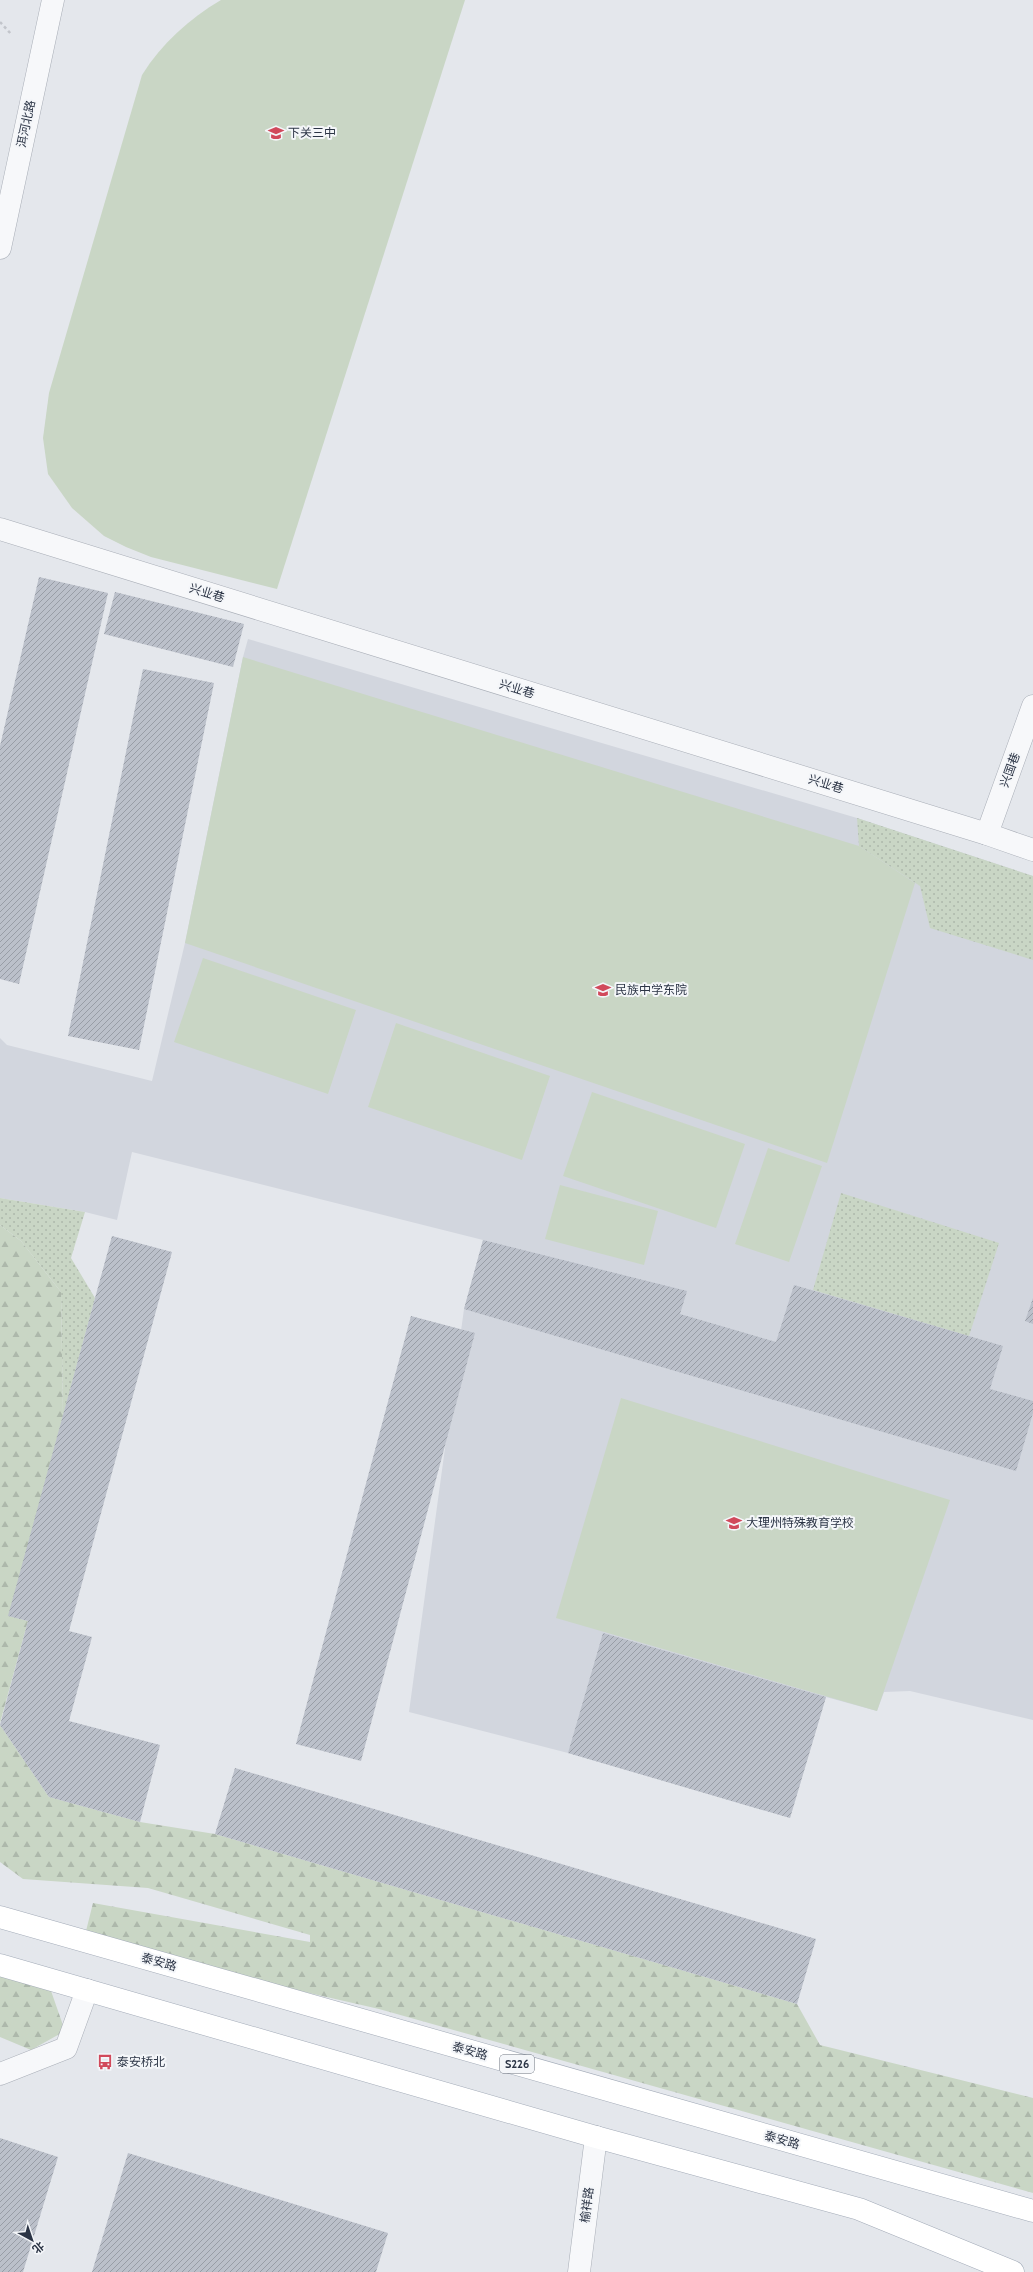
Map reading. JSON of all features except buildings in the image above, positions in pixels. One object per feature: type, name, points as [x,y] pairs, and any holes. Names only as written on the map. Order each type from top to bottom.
[{"type":"main road","name":"泰安路","points":[[0,1917],[1033,2211]]},
{"type":"main road","points":[[0,1965],[596,2137],[858,2209],[1013,2272]]},
{"type":"street","name":"洱河北路","points":[[0,248],[53,0]]},
{"type":"street","name":"兴业巷","points":[[0,529],[987,834],[1033,850]]},
{"type":"street","name":"兴国巷","points":[[987,834],[1033,706]]},
{"type":"street","points":[[0,2074],[66,2048],[87,1990]]},
{"type":"street","name":"榆祥路","points":[[579,2272],[596,2137]]},
{"type":"shaded area","name":"民族中学东院","points":[[248,639],[857,818],[1033,876],[1033,1720],[910,1691],[884,1692],[877,1711],[826,1697],[790,1818],[568,1753],[409,1712],[464,1309],[483,1240],[132,1152],[117,1220],[85,1212],[0,1198],[0,1038],[7,1045],[152,1081],[185,943],[243,657]]},
{"type":"green space","points":[[221,0],[465,0],[277,589],[151,557],[104,536],[72,508],[48,474],[43,438],[49,393],[142,75],[167,42],[198,15]]},
{"type":"green space","points":[[243,657],[859,846],[915,883],[827,1163],[185,943]]},
{"type":"green space","points":[[857,818],[1033,876],[1033,960],[930,928],[920,886],[859,846]]},
{"type":"green space","points":[[203,958],[356,1010],[328,1094],[174,1042]]},
{"type":"green space","points":[[396,1023],[550,1076],[522,1160],[368,1107]]},
{"type":"green space","points":[[592,1092],[745,1144],[716,1228],[563,1176]]},
{"type":"green space","points":[[768,1148],[822,1166],[789,1262],[735,1244]]},
{"type":"green space","points":[[560,1185],[658,1211],[644,1265],[545,1239]]},
{"type":"green space","points":[[841,1193],[999,1243],[969,1336],[813,1290]]},
{"type":"green space","points":[[0,1198],[85,1212],[71,1258],[95,1298],[63,1416],[61,1292],[21,1241],[0,1225]]},
{"type":"green space","points":[[0,1225],[21,1241],[61,1292],[63,1416],[9,1616],[28,1621],[0,1723]]},
{"type":"green space","points":[[621,1398],[950,1500],[877,1711],[556,1618]]},
{"type":"green space","points":[[0,1725],[49,1797],[140,1822],[215,1834],[797,2004],[820,2045],[1033,2098],[1033,2193],[379,2009],[283,1987],[85,1935],[93,1903],[310,1942],[310,1935],[148,1888],[23,1879],[0,1862]]},
{"type":"green space","points":[[0,1973],[50,1988],[65,2031],[31,2050],[0,2037]]},
{"type":"place","name":"下关三中","points":[[276,133]]},
{"type":"place","name":"民族中学东院","points":[[603,990]]},
{"type":"place","name":"大理州特殊教育学校","points":[[734,1523]]},
{"type":"place","name":"泰安桥北","points":[[105,2062]]}]
